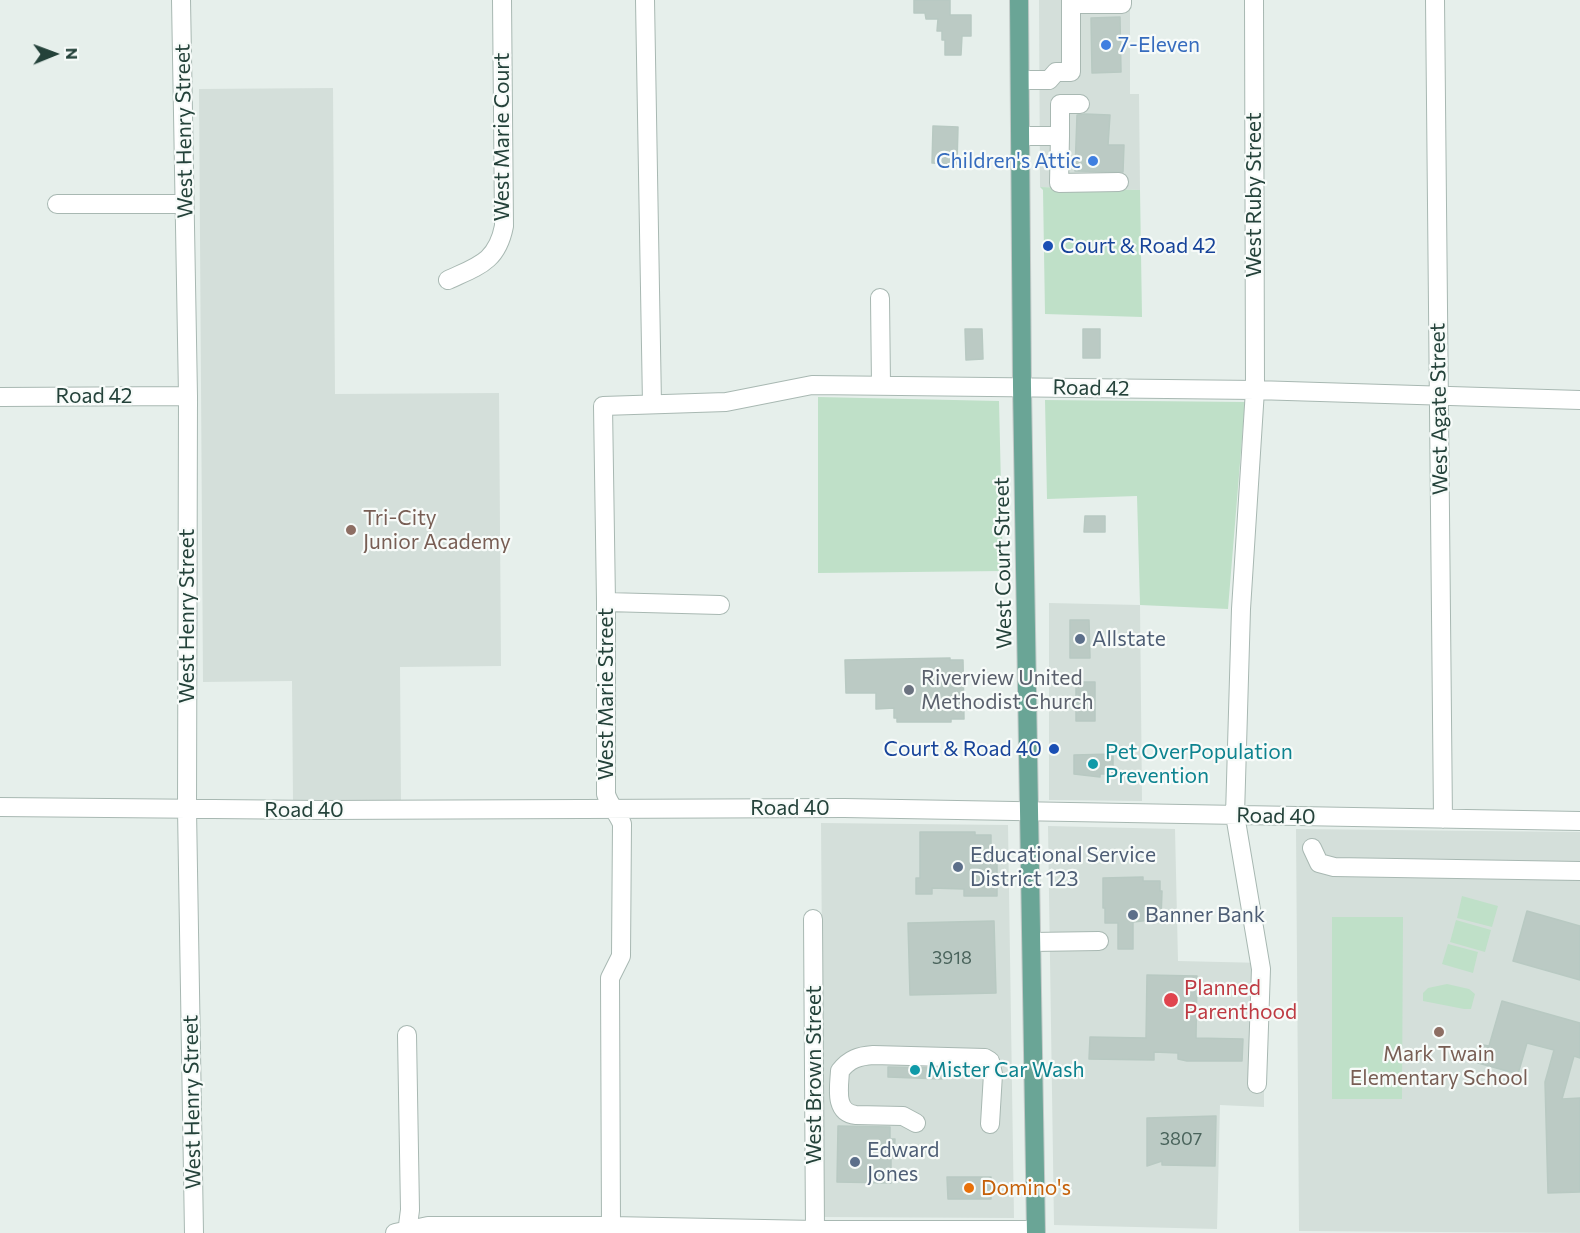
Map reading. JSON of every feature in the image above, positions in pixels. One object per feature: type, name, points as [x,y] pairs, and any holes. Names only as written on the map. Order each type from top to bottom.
[{"type":"main road","name":"West Court Street","points":[[1019,0],[1022,387],[1036,1231]]},
{"type":"street","name":"West Henry Street","points":[[182,0],[188,396],[187,809],[194,1233]]},
{"type":"street","name":"West Marie Court","points":[[448,280],[472,269],[492,256],[500,244],[504,226],[502,0]]},
{"type":"street","points":[[645,0],[652,405]]},
{"type":"street","points":[[1020,80],[1049,80],[1056,72],[1071,72],[1071,2],[1122,4],[1122,0]]},
{"type":"street","name":"West Ruby Street","points":[[1235,815],[1241,609],[1255,390],[1254,0]]},
{"type":"street","name":"West Agate Street","points":[[1435,0],[1443,819]]},
{"type":"street","points":[[1080,104],[1060,104],[1059,183],[1119,182]]},
{"type":"street","points":[[1021,136],[1060,136]]},
{"type":"street","points":[[57,204],[185,204]]},
{"type":"street","points":[[880,298],[881,385]]},
{"type":"street","name":"Road 42","points":[[603,406],[726,402],[812,385],[1255,390],[1580,400]]},
{"type":"street","name":"Road 42","points":[[0,397],[188,396]]},
{"type":"street","name":"West Marie Street","points":[[603,406],[606,794],[622,824],[621,956],[610,978],[611,1226]]},
{"type":"street","points":[[606,602],[720,605]]},
{"type":"street","name":"Road 40","points":[[0,807],[843,808],[1580,821]]},
{"type":"street","points":[[1235,815],[1261,969],[1257,1084]]},
{"type":"street","points":[[1312,848],[1319,863],[1334,867],[1580,871]]},
{"type":"street","name":"West Brown Street","points":[[813,919],[816,1230]]},
{"type":"street","points":[[1032,942],[1099,941]]},
{"type":"street","points":[[403,1232],[410,1210],[407,1035]]},
{"type":"street","points":[[916,1123],[903,1116],[856,1115],[843,1111],[840,1102],[840,1071],[850,1060],[873,1055],[985,1059],[990,1061],[993,1074],[990,1124]]},
{"type":"street","points":[[403,1232],[428,1226],[1036,1231]]},
{"type":"shaded area","points":[[1039,0],[1130,0],[1130,94],[1139,94],[1140,190],[1040,187]]},
{"type":"shaded area","name":"Tri-City Junior Academy","points":[[333,88],[335,394],[499,393],[501,666],[400,667],[401,800],[293,801],[292,681],[203,682],[199,89]]},
{"type":"shaded area","points":[[1049,603],[1140,605],[1142,801],[1049,800]]},
{"type":"shaded area","points":[[821,823],[1008,825],[1014,1218],[824,1217]]},
{"type":"shaded area","points":[[1048,826],[1175,829],[1178,961],[1264,963],[1264,1107],[1220,1105],[1217,1229],[1054,1225]]},
{"type":"shaded area","name":"Mark Twain Elementary School","points":[[1296,829],[1580,832],[1580,1233],[1299,1231]]},
{"type":"green space","points":[[1040,187],[1140,190],[1142,317],[1045,314],[1043,190]]},
{"type":"green space","points":[[818,397],[999,401],[1003,571],[818,573]]},
{"type":"green space","points":[[1045,400],[1245,402],[1228,609],[1140,605],[1137,496],[1047,499]]},
{"type":"green space","points":[[1462,896],[1498,906],[1492,927],[1457,918]]},
{"type":"green space","points":[[1332,917],[1403,917],[1402,1099],[1332,1099]]},
{"type":"green space","points":[[1456,920],[1491,930],[1485,952],[1450,942]]},
{"type":"green space","points":[[1448,944],[1478,952],[1473,973],[1442,964]]},
{"type":"green space","points":[[1447,984],[1469,989],[1475,994],[1471,1009],[1423,1001],[1423,993],[1428,988]]},
{"type":"building","points":[[914,0],[950,0],[950,15],[971,15],[971,36],[962,36],[961,55],[945,55],[945,40],[942,40],[942,31],[937,31],[938,19],[926,19],[925,13],[914,13]]},
{"type":"building","name":"7-Eleven","points":[[1120,17],[1121,72],[1092,73],[1091,18]]},
{"type":"building","points":[[1077,115],[1110,115],[1108,145],[1124,145],[1123,172],[1075,171]]},
{"type":"building","points":[[933,126],[958,127],[957,164],[932,163]]},
{"type":"building","points":[[965,329],[982,329],[983,359],[966,360]]},
{"type":"building","points":[[1083,329],[1100,329],[1100,358],[1083,358]]},
{"type":"building","points":[[1085,516],[1105,516],[1105,532],[1084,532]]},
{"type":"building","name":"Allstate","points":[[1070,620],[1089,620],[1090,658],[1070,658]]},
{"type":"building","points":[[950,658],[950,660],[963,660],[964,719],[951,719],[951,722],[897,722],[897,718],[894,718],[894,708],[876,709],[876,693],[846,693],[845,660]]},
{"type":"building","points":[[1076,682],[1095,682],[1095,721],[1076,721]]},
{"type":"building","name":"Pet OverPopulation Prevention","points":[[1113,754],[1113,774],[1100,774],[1100,777],[1074,774],[1074,755]]},
{"type":"building","name":"Educational Service District 123","points":[[920,832],[975,832],[975,835],[991,835],[991,856],[997,856],[997,896],[964,896],[964,889],[932,888],[932,894],[916,894],[916,878],[920,878]]},
{"type":"building","name":"Banner Bank","points":[[1143,877],[1143,881],[1160,881],[1161,919],[1133,922],[1133,949],[1118,949],[1118,923],[1105,923],[1103,878]]},
{"type":"building","points":[[1527,911],[1580,926],[1580,980],[1513,961]]},
{"type":"building","points":[[994,921],[996,993],[910,995],[908,923]]},
{"type":"building","points":[[1147,975],[1197,976],[1196,1038],[1243,1039],[1242,1061],[1187,1061],[1178,1059],[1178,1053],[1154,1052],[1154,1060],[1089,1059],[1090,1037],[1146,1038]]},
{"type":"building","points":[[1502,1001],[1580,1023],[1580,1058],[1574,1056],[1562,1099],[1580,1098],[1580,1192],[1548,1193],[1545,1082],[1554,1050],[1527,1043],[1518,1074],[1478,1063],[1483,1045],[1489,1046]]},
{"type":"building","points":[[888,1067],[943,1068],[942,1079],[888,1077]]},
{"type":"building","points":[[1216,1116],[1215,1166],[1162,1165],[1162,1161],[1147,1166],[1147,1118]]},
{"type":"building","points":[[838,1126],[890,1127],[890,1139],[895,1139],[894,1158],[891,1158],[891,1183],[837,1182]]},
{"type":"building","name":"Domino's","points":[[947,1177],[991,1177],[991,1199],[948,1199]]},
{"type":"place","name":"7-Eleven","points":[[1106,45]]},
{"type":"place","name":"Children's Attic","points":[[1093,161]]},
{"type":"place","name":"Court & Road 42","points":[[1048,246]]},
{"type":"place","name":"Tri-City Junior Academy","points":[[351,530]]},
{"type":"place","name":"Allstate","points":[[1080,639]]},
{"type":"place","name":"Riverview United Methodist Church","points":[[909,690]]},
{"type":"place","name":"Court & Road 40","points":[[1054,749]]},
{"type":"place","name":"Pet OverPopulation Prevention","points":[[1093,764]]},
{"type":"place","name":"Educational Service District 123","points":[[958,867]]},
{"type":"place","name":"Banner Bank","points":[[1133,915]]},
{"type":"place","name":"Planned Parenthood","points":[[1171,1000]]},
{"type":"place","name":"Mark Twain Elementary School","points":[[1439,1032]]},
{"type":"place","name":"Mister Car Wash","points":[[915,1070]]},
{"type":"place","name":"Edward Jones","points":[[855,1162]]},
{"type":"place","name":"Domino's","points":[[969,1188]]}]
